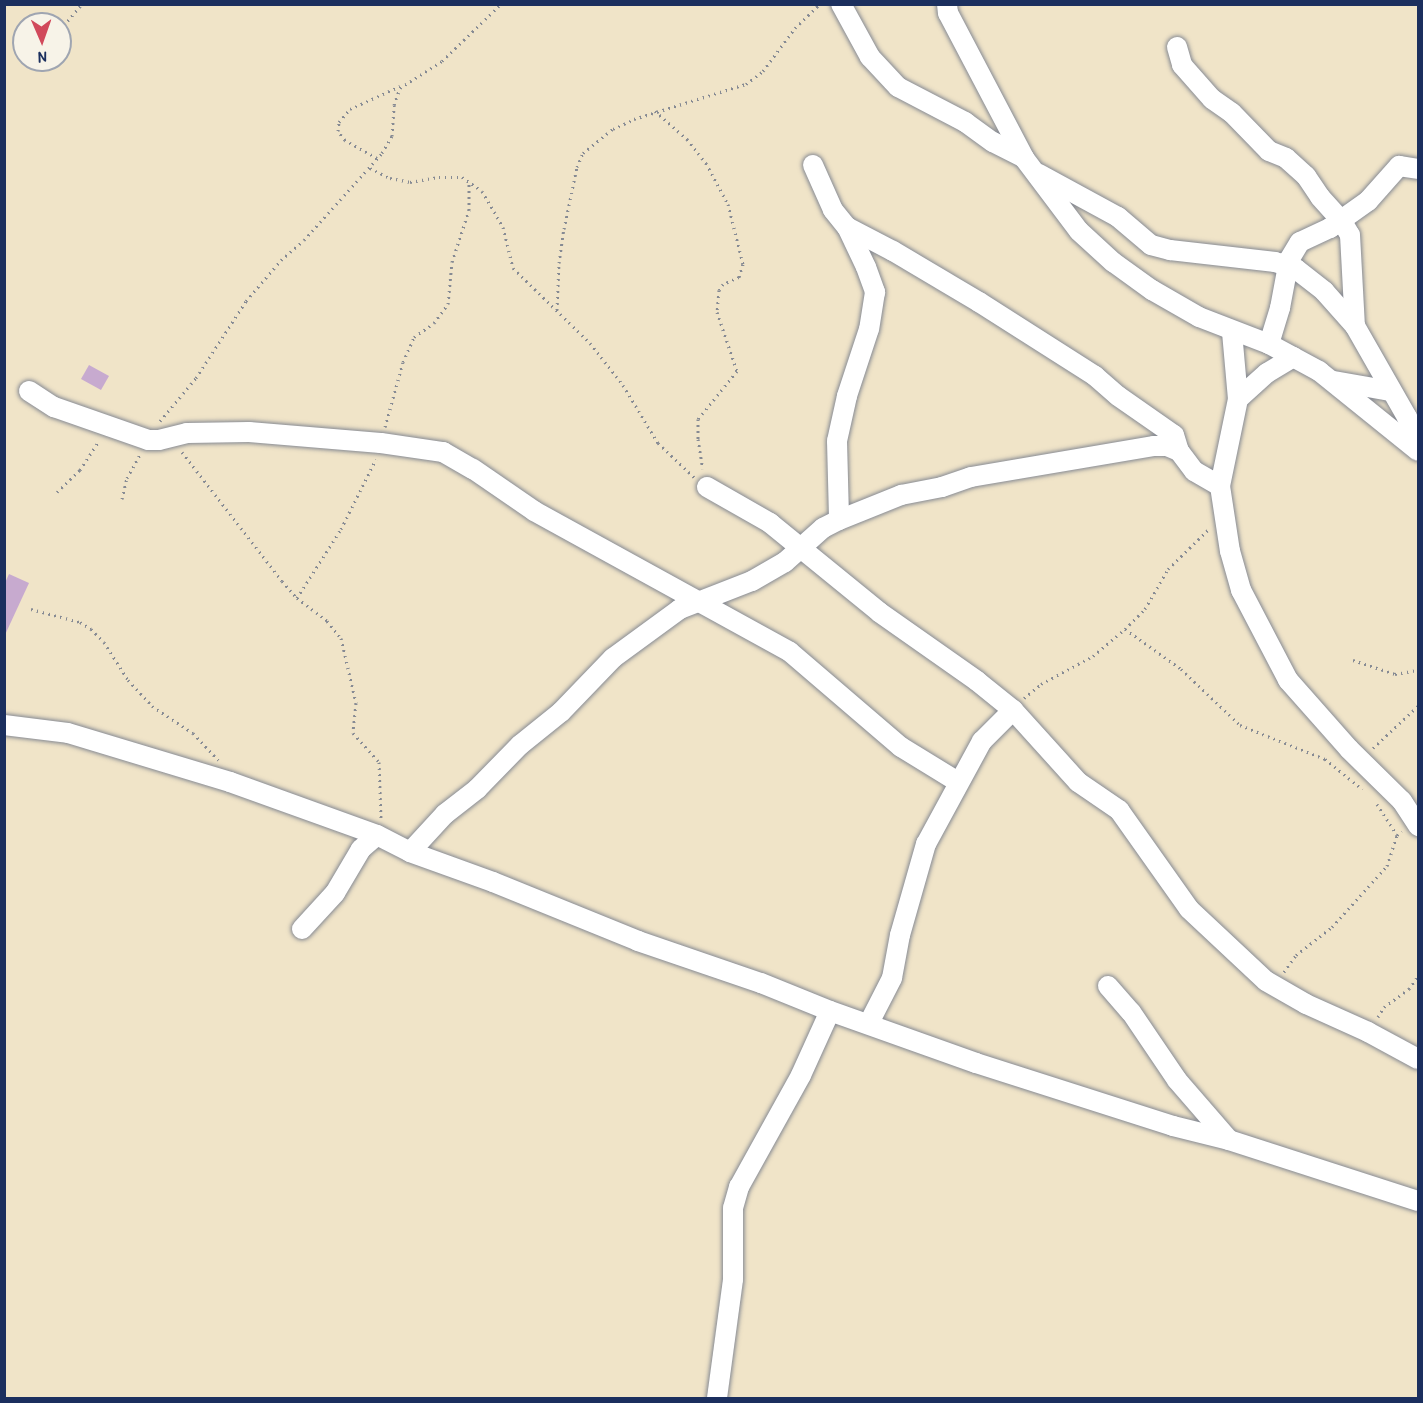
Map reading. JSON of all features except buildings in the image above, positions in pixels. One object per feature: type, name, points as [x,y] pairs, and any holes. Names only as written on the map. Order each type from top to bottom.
[{"type":"street","points":[[841,4],[870,57],[898,87],[965,122],[993,142],[1024,158]]},
{"type":"street","points":[[947,4],[948,13],[1024,158],[1038,173],[1056,204],[1079,231],[1113,262],[1152,290],[1232,332],[1269,344],[1294,357],[1330,380],[1419,449]]},
{"type":"street","points":[[1177,47],[1182,65],[1212,99],[1232,113],[1269,150],[1286,158],[1306,176],[1320,197],[1341,220],[1350,235],[1356,326]]},
{"type":"street","points":[[813,165],[833,210],[847,227],[867,267],[875,292],[869,329],[847,396],[837,441],[839,520]]},
{"type":"street","points":[[1269,344],[1281,308],[1288,260],[1300,242],[1341,220],[1368,201],[1399,166],[1419,169]]},
{"type":"street","points":[[1038,173],[1118,217],[1151,245],[1275,261],[1296,269],[1324,291],[1356,326],[1407,417],[1419,449]]},
{"type":"street","points":[[1315,235],[1320,197]]},
{"type":"street","points":[[847,227],[979,302],[1095,376],[1118,396],[1174,435],[1179,451],[1194,471],[1220,494]]},
{"type":"street","points":[[1232,332],[1238,399],[1220,494],[1241,590],[1288,680],[1402,801],[1417,825]]},
{"type":"street","points":[[1238,399],[1267,373],[1294,357]]},
{"type":"street","points":[[1330,380],[1391,390]]},
{"type":"street","points":[[29,391],[54,408],[154,440],[173,434],[210,431],[381,443],[422,448],[458,459],[534,511],[790,652],[901,747],[958,782]]},
{"type":"street","points":[[410,852],[445,814],[472,794],[520,745],[561,712],[602,666],[671,615],[752,581],[785,562],[823,528],[901,495],[942,487],[971,477],[1154,446],[1167,446],[1179,451]]},
{"type":"street","points":[[707,487],[770,523],[879,612],[1013,710],[1078,782],[1119,810],[1172,888],[1202,923],[1266,981],[1419,1059]]},
{"type":"street","points":[[869,1023],[892,978],[900,934],[926,844],[982,741],[1013,710]]},
{"type":"street","points":[[4,725],[68,733],[230,782],[377,835],[410,852],[493,882],[638,941],[761,983],[830,1011],[976,1063],[1419,1201]]},
{"type":"street","points":[[302,928],[335,893],[361,849],[377,835]]},
{"type":"street","points":[[1108,986],[1131,1012],[1177,1080],[1229,1140]]},
{"type":"street","points":[[717,1398],[733,1279],[732,1208],[745,1172],[801,1075],[830,1011]]},
{"type":"path","points":[[72,16],[82,4]]},
{"type":"path","points":[[377,158],[345,140],[338,131],[339,122],[350,109],[402,86],[442,61],[501,4]]},
{"type":"path","points":[[557,310],[559,263],[564,229],[577,167],[583,153],[614,129],[655,111],[746,84],[763,71],[795,28],[820,4]]},
{"type":"path","points":[[123,499],[127,478],[154,440],[159,423],[202,370],[246,301],[281,260],[304,240],[370,168],[392,136],[395,98],[402,86]]},
{"type":"path","points":[[655,111],[687,139],[706,163],[728,204],[743,264],[739,277],[723,284],[719,290],[717,306],[737,371],[698,419],[698,439],[707,487]]},
{"type":"path","points":[[370,168],[401,181],[416,182],[452,176],[469,181],[482,191],[503,227],[513,268],[590,343],[612,369],[658,443],[707,487]]},
{"type":"path","points":[[297,598],[357,501],[381,443],[403,362],[414,337],[434,323],[448,304],[452,262],[469,210],[469,181]]},
{"type":"path","points":[[57,492],[80,470],[108,424]]},
{"type":"path","points":[[154,440],[172,443],[184,454],[297,598],[337,631],[345,648],[356,703],[353,733],[379,762],[381,815],[377,835]]},
{"type":"path","points":[[1013,710],[1041,684],[1093,656],[1145,609],[1168,569],[1208,532],[1220,494]]},
{"type":"path","points":[[31,609],[74,620],[91,629],[104,642],[128,680],[152,706],[193,733],[208,746],[230,782]]},
{"type":"path","points":[[1125,629],[1180,669],[1240,725],[1326,759],[1368,794]]},
{"type":"path","points":[[1353,660],[1395,674],[1419,670]]},
{"type":"path","points":[[1361,760],[1419,706]]},
{"type":"path","points":[[1374,801],[1397,835]]},
{"type":"path","points":[[1279,988],[1286,967],[1292,960],[1327,933],[1387,866],[1397,835],[1417,825]]},
{"type":"path","points":[[1368,1032],[1384,1007],[1409,989],[1419,976]]}]
